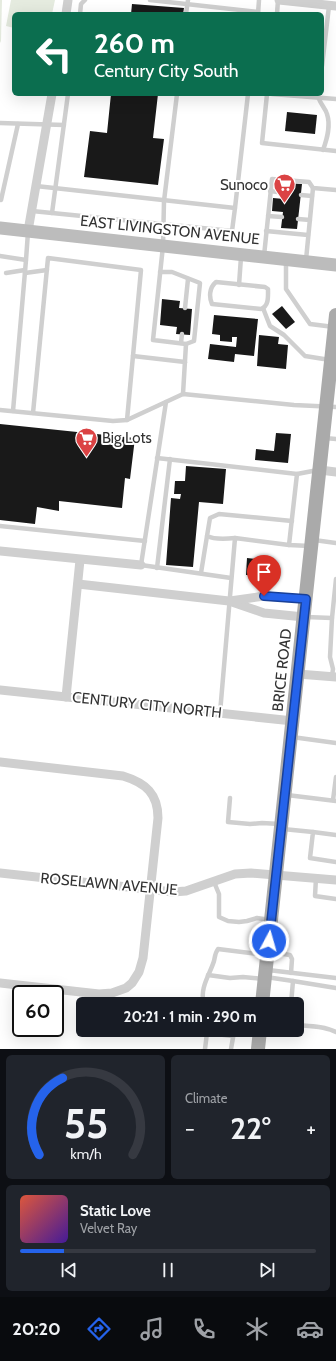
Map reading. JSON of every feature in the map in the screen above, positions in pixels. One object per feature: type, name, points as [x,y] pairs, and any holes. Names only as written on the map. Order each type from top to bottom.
[{"type":"main road","name":"EAST LIVINGSTON AVENUE","points":[[0,228],[336,265]]},
{"type":"main road","name":"BRICE ROAD","points":[[263,997],[320,470],[330,438],[335,327]]},
{"type":"main road","points":[[258,1049],[259,1037]]},
{"type":"street","points":[[66,12],[68,0]]},
{"type":"street","points":[[282,0],[333,6]]},
{"type":"street","points":[[28,231],[52,96]]},
{"type":"street","points":[[320,470],[336,472]]},
{"type":"street","points":[[0,551],[141,565]]},
{"type":"street","points":[[66,697],[80,560]]},
{"type":"street","points":[[78,584],[229,601],[264,613],[304,617]]},
{"type":"street","points":[[229,601],[264,596],[306,599]]},
{"type":"street","points":[[298,674],[334,677]]},
{"type":"street","name":"CENTURY CITY NORTH","points":[[0,690],[293,721]]},
{"type":"street","points":[[0,762],[123,776],[142,783],[149,790],[158,809],[143,958],[139,972],[132,983],[126,988],[112,993],[99,994],[0,984]]},
{"type":"street","name":"ROSELAWN AVENUE","points":[[0,873],[173,892],[186,891],[235,874],[251,873],[336,880]]},
{"type":"lane","points":[[80,12],[81,4],[84,0]]},
{"type":"lane","points":[[150,0],[188,2],[252,12]]},
{"type":"lane","points":[[258,12],[259,0]]},
{"type":"lane","points":[[278,12],[282,0]]},
{"type":"lane","points":[[186,12],[188,2]]},
{"type":"lane","points":[[324,24],[333,6]]},
{"type":"lane","points":[[52,213],[68,96]]},
{"type":"lane","points":[[160,272],[172,272],[200,283],[194,341],[184,344],[153,340],[160,272],[163,246],[164,201],[176,96]]},
{"type":"lane","points":[[32,211],[232,231],[248,96]]},
{"type":"lane","points":[[267,96],[262,143],[336,151]]},
{"type":"lane","points":[[318,96],[328,116],[327,138],[323,150]]},
{"type":"lane","points":[[318,96],[336,99]]},
{"type":"lane","points":[[0,123],[64,125]]},
{"type":"lane","points":[[1,200],[18,124]]},
{"type":"lane","points":[[264,257],[272,179],[308,182],[313,188],[336,190]]},
{"type":"lane","points":[[36,186],[235,208]]},
{"type":"lane","points":[[306,261],[313,188]]},
{"type":"lane","points":[[270,191],[285,193]]},
{"type":"lane","points":[[301,195],[312,196]]},
{"type":"lane","points":[[268,216],[282,217]]},
{"type":"lane","points":[[298,219],[310,220]]},
{"type":"lane","points":[[13,411],[28,231]]},
{"type":"lane","points":[[266,231],[308,235]]},
{"type":"lane","points":[[239,285],[242,254]]},
{"type":"lane","points":[[0,256],[26,260]]},
{"type":"lane","points":[[33,413],[48,258],[141,270],[127,420]]},
{"type":"lane","points":[[286,259],[286,289],[310,324],[335,327]]},
{"type":"lane","points":[[6,273],[47,270]]},
{"type":"lane","points":[[185,308],[188,279]]},
{"type":"lane","points":[[216,282],[266,287],[268,290],[268,303],[264,308],[212,304],[210,299],[211,288],[216,282]]},
{"type":"lane","points":[[264,308],[270,326],[284,335],[304,356],[334,360]]},
{"type":"lane","points":[[182,334],[185,362],[183,394]]},
{"type":"lane","points":[[133,356],[185,362]]},
{"type":"lane","points":[[0,410],[113,421],[127,420],[183,394],[294,405],[331,406]]},
{"type":"lane","points":[[166,402],[141,565],[231,578]]},
{"type":"lane","points":[[157,458],[297,474],[320,470]]},
{"type":"lane","points":[[157,568],[170,459]]},
{"type":"lane","points":[[289,545],[297,474]]},
{"type":"lane","points":[[201,574],[210,518],[218,514],[292,521]]},
{"type":"lane","points":[[0,526],[145,541]]},
{"type":"lane","points":[[207,536],[211,538],[235,538],[289,545],[336,543]]},
{"type":"lane","points":[[220,713],[235,538]]},
{"type":"lane","points":[[334,677],[330,657],[334,629],[332,618],[336,579]]},
{"type":"lane","points":[[304,617],[332,618]]},
{"type":"lane","points":[[292,736],[336,743]]},
{"type":"lane","points":[[285,795],[335,801],[336,777]]},
{"type":"lane","points":[[230,798],[228,822],[250,824],[262,823],[336,835]]},
{"type":"lane","points":[[313,832],[310,858],[336,862]]},
{"type":"lane","points":[[316,878],[315,896],[336,898]]},
{"type":"lane","points":[[214,882],[219,894],[219,916],[228,921],[239,922],[257,918],[272,920]]},
{"type":"lane","points":[[203,997],[208,975],[218,949],[290,955],[292,959],[291,973]]},
{"type":"lane","points":[[208,975],[230,978],[291,973],[336,978]]},
{"type":"lane","points":[[266,975],[336,988]]},
{"type":"lane","points":[[292,997],[293,981]]},
{"type":"lane","points":[[304,1026],[336,1032]]},
{"type":"lane","points":[[205,1049],[206,1037]]},
{"type":"lane","points":[[231,1049],[233,1037]]},
{"type":"shaded area","points":[[0,0],[2,0],[0,43]]},
{"type":"shaded area","points":[[11,0],[55,0],[52,12],[12,12],[12,28],[6,26]]},
{"type":"building","points":[[132,4],[184,8],[183,12],[131,12]]},
{"type":"building","points":[[111,96],[158,96],[153,138],[164,139],[158,185],[84,177],[90,131],[107,133]]},
{"type":"building","points":[[287,112],[317,115],[315,134],[285,131]]},
{"type":"building","name":"Sunoco","points":[[286,183],[302,184],[297,229],[281,228],[283,212],[272,211],[273,198],[284,199]]},
{"type":"building","points":[[162,299],[180,301],[179,308],[192,309],[190,335],[176,334],[177,327],[160,325]]},
{"type":"building","points":[[282,306],[295,322],[286,329],[272,314]]},
{"type":"building","points":[[214,315],[258,319],[254,356],[235,354],[234,362],[208,359],[210,344],[236,347],[237,337],[232,337],[232,342],[220,341],[220,335],[212,334]]},
{"type":"building","points":[[259,335],[279,337],[278,344],[288,345],[286,369],[257,366]]},
{"type":"building","name":"Big Lots","points":[[0,424],[135,438],[130,479],[125,478],[122,508],[59,501],[59,511],[37,507],[35,524],[0,520]]},
{"type":"building","points":[[276,433],[291,434],[288,463],[255,460],[256,449],[274,451]]},
{"type":"building","points":[[186,466],[226,469],[223,504],[199,502],[193,567],[166,565],[171,498],[180,499],[181,494],[174,494],[175,481],[185,481]]},
{"type":"building","points":[[247,558],[267,560],[265,576],[246,575]]},
{"type":"place","name":"Sunoco","points":[[284,204]]},
{"type":"place","name":"Big Lots","points":[[87,458]]},
{"type":"route","points":[[264,596],[306,599],[269,941]]}]
